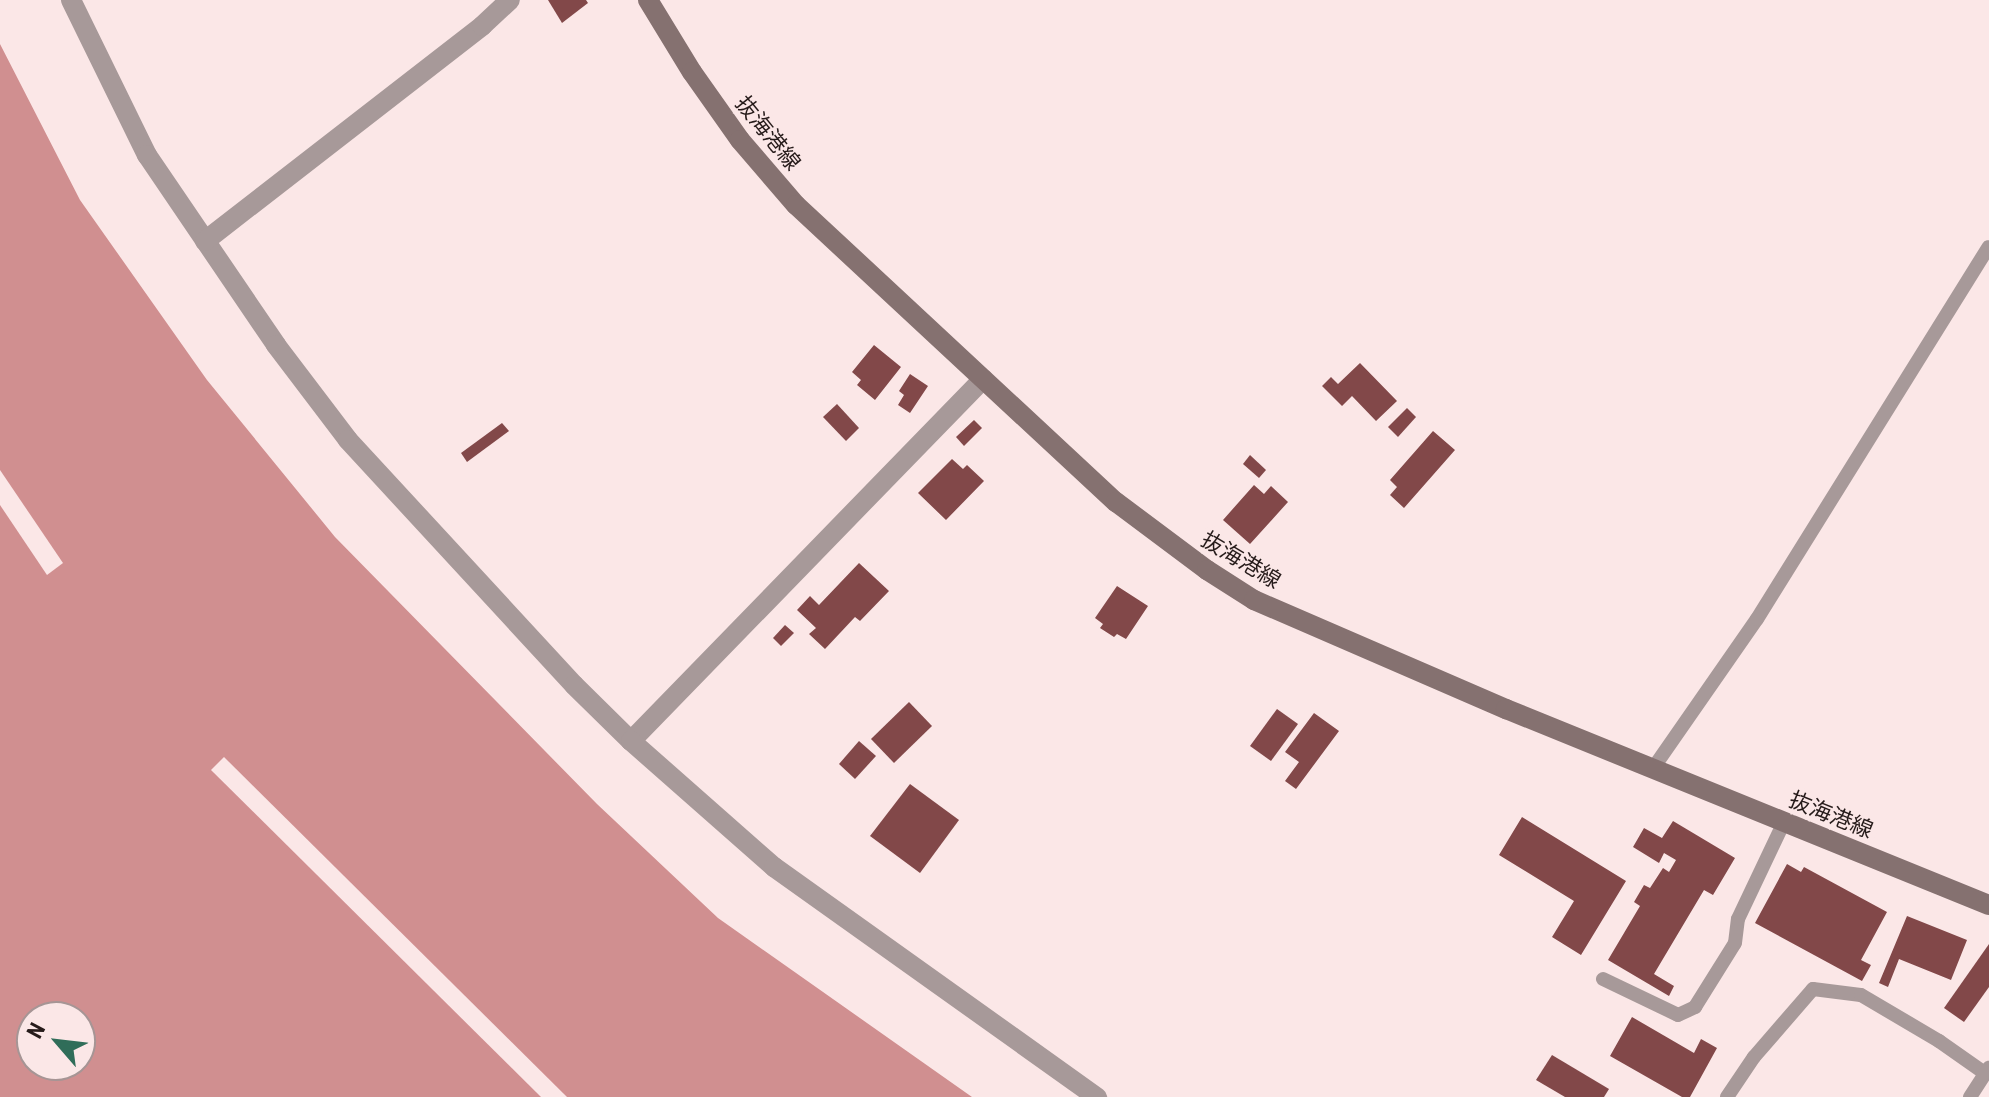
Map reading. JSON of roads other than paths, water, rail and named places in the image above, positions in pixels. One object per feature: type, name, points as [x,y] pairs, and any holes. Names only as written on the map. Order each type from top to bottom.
[{"type":"main road","name":"抜海港線","points":[[648,0],[692,72],[740,140],[796,205],[1116,502],[1194,561],[1254,600],[1989,905]]},
{"type":"street","points":[[71,0],[147,155],[276,345],[348,440],[564,674],[631,741],[774,867],[1097,1097]]},
{"type":"street","points":[[205,241],[482,26],[510,0]]},
{"type":"street","points":[[631,741],[983,379]]},
{"type":"lane","points":[[1654,767],[1757,619],[1989,247]]},
{"type":"lane","points":[[1603,979],[1678,1015],[1695,1007],[1735,943],[1738,919],[1784,822]]},
{"type":"lane","points":[[1727,1097],[1754,1057],[1813,989],[1861,995],[1987,1071],[1970,1097]]}]
